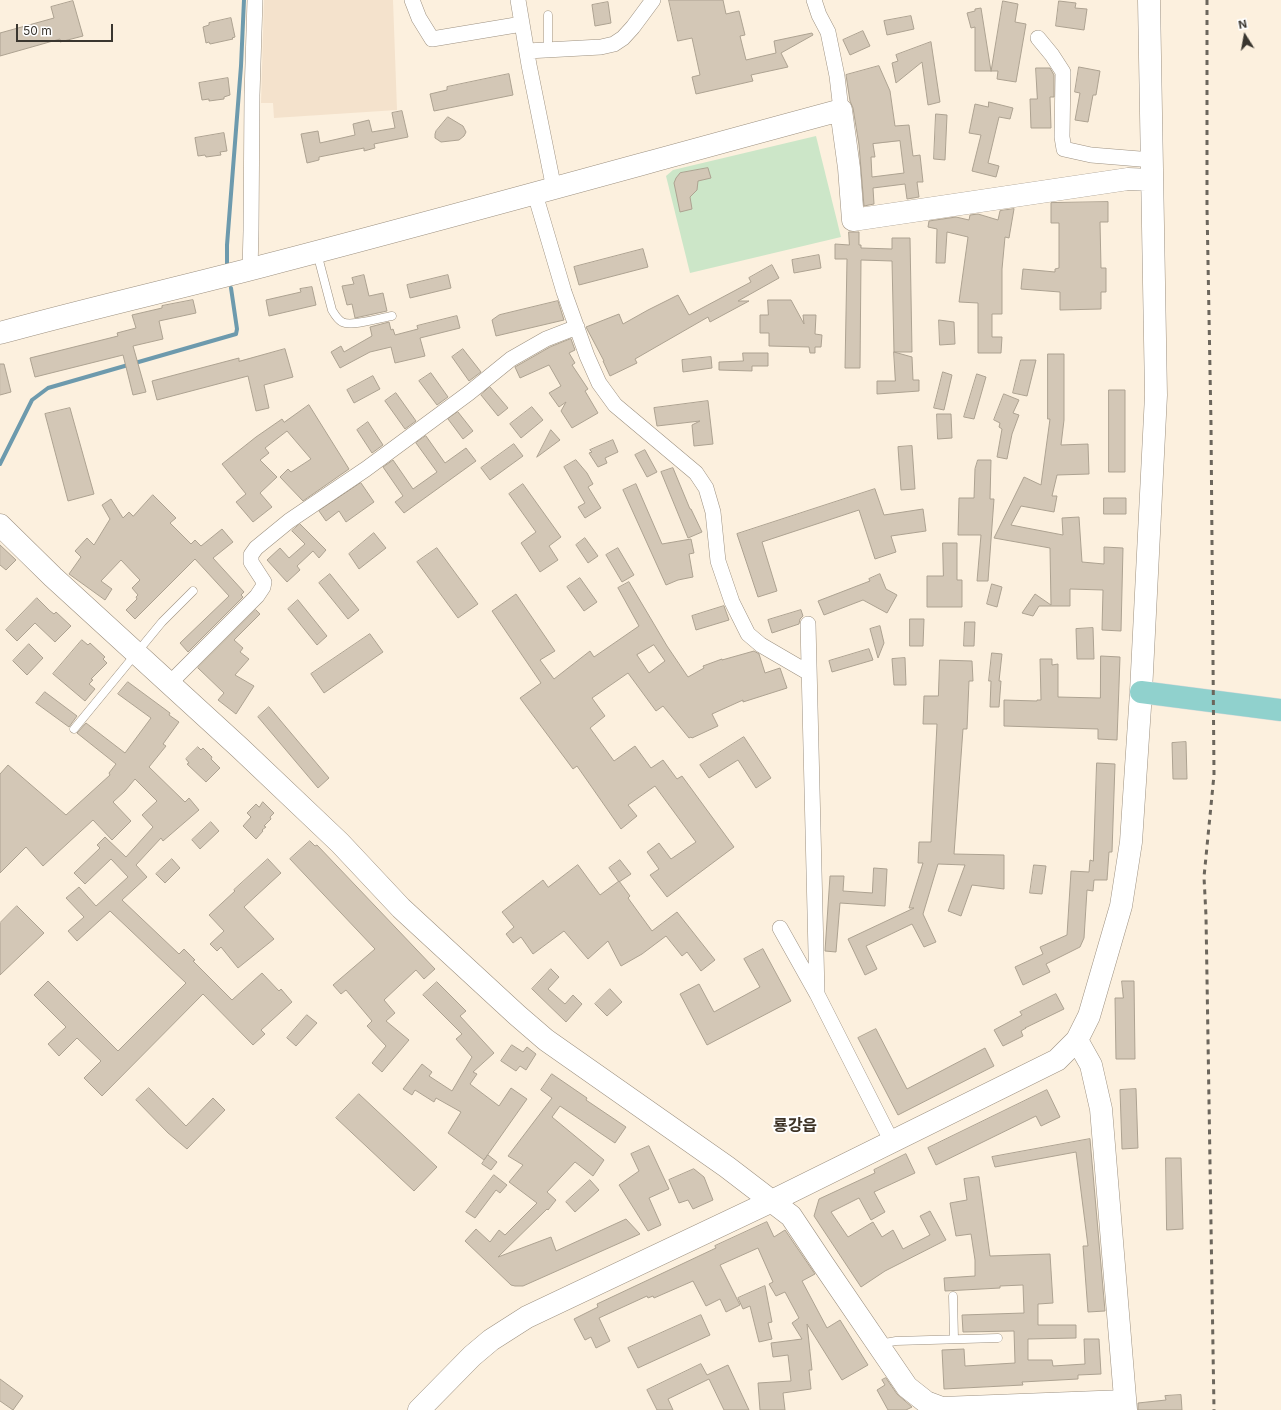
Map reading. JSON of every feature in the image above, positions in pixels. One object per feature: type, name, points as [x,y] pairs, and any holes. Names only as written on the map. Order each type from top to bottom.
[{"type":"main road","points":[[1141,692],[1281,710]]},
{"type":"street","points":[[250,270],[252,210],[252,108],[256,0]]},
{"type":"street","points":[[412,0],[419,18],[432,39],[522,24]]},
{"type":"street","points":[[518,0],[527,51],[544,191],[564,292],[587,356],[599,383],[615,405],[696,473],[706,488],[713,512],[718,561],[732,602],[748,634],[760,645],[809,673]]},
{"type":"street","points":[[527,51],[601,47],[614,44],[623,38],[633,27],[653,0]]},
{"type":"street","points":[[814,0],[819,15],[828,32],[837,76],[849,168],[853,220],[1128,178],[1152,170]]},
{"type":"street","points":[[418,1410],[472,1356],[491,1340],[527,1317],[772,1201],[1057,1060],[1077,1040],[1089,1016],[1121,906],[1131,842],[1141,692],[1156,395],[1152,170],[1154,1]]},
{"type":"street","points":[[1038,38],[1052,55],[1063,72],[1062,137],[1064,149],[1152,170]]},
{"type":"street","points":[[0,333],[250,270],[842,110]]},
{"type":"street","points":[[170,683],[257,596],[263,587],[264,582],[252,562],[251,555],[256,548],[288,522],[366,469],[456,402],[511,358],[546,339],[577,326]]},
{"type":"street","points":[[0,525],[53,577],[240,748],[340,843],[401,908],[522,1020],[546,1040],[727,1167],[791,1216],[907,1387],[926,1402],[942,1408],[1125,1405],[1101,1109],[1091,1065],[1077,1040]]},
{"type":"street","points":[[808,624],[817,994]]},
{"type":"street","points":[[780,928],[817,994],[892,1142]]},
{"type":"lane","points":[[548,15],[548,49]]},
{"type":"lane","points":[[317,252],[332,310],[337,319],[344,323],[354,324],[392,316]]},
{"type":"lane","points":[[74,729],[162,622],[193,590]]},
{"type":"lane","points":[[953,1296],[954,1339]]},
{"type":"lane","points":[[878,1344],[896,1341],[998,1338]]},
{"type":"shaded area","points":[[264,0],[393,0],[397,110],[274,118],[273,103],[261,103]]},
{"type":"green space","points":[[816,136],[841,237],[690,273],[666,176],[673,170]]},
{"type":"building","points":[[669,0],[723,0],[726,14],[739,11],[745,35],[740,36],[746,60],[776,53],[774,41],[812,33],[813,35],[781,53],[788,67],[751,75],[753,81],[696,94],[692,77],[700,75],[692,38],[678,41]]},
{"type":"building","points":[[73,1],[83,36],[60,42],[60,39],[0,56],[0,33],[54,18],[51,7]]},
{"type":"building","points":[[1003,1],[1018,4],[1015,22],[1026,24],[1016,82],[997,79],[998,71],[991,71]]},
{"type":"building","points":[[1059,1],[1076,3],[1075,8],[1087,9],[1084,30],[1056,26]]},
{"type":"building","points":[[608,2],[611,23],[595,26],[592,5]]},
{"type":"building","points":[[981,8],[991,71],[975,71],[975,27],[971,28],[967,13],[975,11],[975,9]]},
{"type":"building","points":[[911,16],[914,29],[887,35],[884,21]]},
{"type":"building","points":[[231,18],[235,37],[232,38],[233,39],[210,44],[209,42],[206,43],[203,27],[209,25],[209,23]]},
{"type":"building","points":[[863,31],[870,46],[850,55],[843,40]]},
{"type":"building","points":[[931,42],[940,102],[928,105],[922,62],[896,83],[892,63],[898,61],[896,55]]},
{"type":"building","points":[[879,66],[890,91],[895,126],[909,125],[913,156],[920,155],[923,182],[917,182],[919,197],[907,199],[905,184],[873,188],[874,204],[864,206],[859,145],[846,75]],"holes":[[[900,141],[904,173],[872,177],[871,157],[875,157],[873,144]]]},
{"type":"building","points":[[1079,67],[1100,71],[1096,95],[1093,95],[1088,122],[1075,120],[1080,93],[1075,92]]},
{"type":"building","points":[[1036,68],[1050,68],[1054,75],[1054,97],[1050,97],[1051,128],[1031,128],[1030,99],[1037,99]]},
{"type":"building","points":[[509,74],[513,95],[434,111],[430,94],[447,90],[447,87]]},
{"type":"building","points":[[228,78],[230,95],[224,97],[224,99],[209,101],[209,99],[202,100],[199,83]]},
{"type":"building","points":[[989,102],[1013,108],[1010,119],[999,117],[988,163],[999,166],[996,177],[972,171],[981,135],[969,133],[975,104],[988,107]]},
{"type":"building","points":[[402,111],[408,137],[374,144],[375,148],[364,151],[364,148],[319,157],[319,160],[307,163],[301,134],[318,131],[320,143],[355,135],[353,124],[369,120],[372,132],[395,128],[392,113]]},
{"type":"building","points":[[936,114],[947,115],[945,160],[934,159]]},
{"type":"building","points":[[448,117],[463,126],[466,132],[459,140],[441,142],[435,138],[435,134]]},
{"type":"building","points":[[224,133],[227,151],[220,152],[221,155],[206,157],[205,155],[198,156],[195,138]]},
{"type":"building","points":[[708,168],[711,178],[698,181],[697,190],[690,197],[692,209],[680,212],[674,183],[676,178],[680,173]]},
{"type":"building","points":[[1108,202],[1108,222],[1100,222],[1101,268],[1106,268],[1106,292],[1101,292],[1101,309],[1060,310],[1060,292],[1021,289],[1023,269],[1055,272],[1055,269],[1059,268],[1059,223],[1051,223],[1051,203]]},
{"type":"building","points":[[1014,209],[1009,238],[1005,237],[1002,269],[1002,314],[992,314],[992,337],[1002,337],[1001,353],[978,353],[978,303],[959,302],[968,237],[947,232],[945,263],[936,263],[937,229],[928,227],[929,221],[956,217],[969,220],[970,215],[978,214],[998,220],[1000,211]]},
{"type":"building","points":[[849,232],[859,232],[859,245],[861,245],[861,248],[892,249],[892,238],[910,238],[912,352],[894,352],[892,261],[861,260],[860,368],[845,368],[847,259],[835,259],[835,244],[849,245]]},
{"type":"building","points":[[643,249],[648,267],[579,285],[574,267]]},
{"type":"building","points":[[819,255],[821,268],[794,273],[792,260]]},
{"type":"building","points":[[772,265],[779,278],[738,301],[749,301],[710,322],[708,317],[635,359],[637,363],[610,376],[604,361],[586,327],[619,314],[623,324],[678,295],[689,315],[751,282],[749,278]]},
{"type":"building","points":[[364,275],[369,296],[383,293],[387,311],[355,318],[352,304],[347,305],[342,286],[354,284],[352,278]]},
{"type":"building","points":[[448,275],[451,288],[410,298],[407,285]]},
{"type":"building","points":[[312,287],[316,305],[269,316],[266,300],[301,292],[300,289]]},
{"type":"building","points":[[193,300],[196,313],[159,321],[163,339],[133,346],[146,392],[133,395],[123,355],[35,377],[30,358],[118,336],[117,333],[136,328],[132,315],[162,308],[162,306]]},
{"type":"building","points":[[768,300],[791,300],[804,324],[803,315],[816,315],[815,334],[822,335],[821,347],[815,347],[815,353],[810,353],[809,347],[769,346],[769,333],[760,333],[760,315],[768,315]]},
{"type":"building","points":[[558,301],[564,320],[496,336],[492,320],[499,315]]},
{"type":"building","points":[[457,316],[460,328],[420,338],[425,356],[395,363],[391,347],[370,352],[340,368],[331,352],[341,346],[344,352],[372,336],[370,327],[389,322],[391,330],[393,329],[395,335],[418,329],[417,326]]},
{"type":"building","points":[[939,320],[954,322],[955,344],[940,345]]},
{"type":"building","points":[[571,339],[575,350],[569,353],[575,363],[572,365],[588,389],[585,391],[598,413],[572,428],[561,411],[566,402],[559,407],[549,393],[561,386],[549,365],[520,378],[515,367],[550,347]]},
{"type":"building","points":[[285,349],[293,377],[264,385],[269,408],[256,411],[248,376],[157,400],[152,381],[239,358],[239,361]]},
{"type":"building","points":[[463,349],[481,372],[469,381],[452,357]]},
{"type":"building","points":[[894,352],[912,357],[913,380],[919,380],[919,391],[877,394],[877,381],[895,381]]},
{"type":"building","points":[[743,353],[768,353],[768,366],[752,366],[752,371],[719,370],[719,362],[743,361]]},
{"type":"building","points":[[1048,354],[1064,354],[1064,420],[1061,445],[1088,444],[1089,474],[1057,475],[1052,496],[1057,496],[1054,512],[1021,506],[1011,525],[1063,535],[1062,518],[1079,517],[1082,562],[1104,564],[1104,547],[1123,548],[1121,631],[1102,630],[1103,590],[1070,589],[1070,606],[1039,606],[1033,616],[1022,613],[1035,594],[1051,605],[1050,548],[994,538],[1024,477],[1041,485],[1050,419],[1048,419]]},
{"type":"building","points":[[711,357],[712,368],[683,372],[682,360]]},
{"type":"building","points":[[1021,360],[1036,360],[1027,396],[1013,393]]},
{"type":"building","points":[[0,364],[4,364],[11,392],[0,395]]},
{"type":"building","points":[[943,372],[952,375],[944,410],[934,408]]},
{"type":"building","points":[[431,373],[448,397],[437,405],[419,381]]},
{"type":"building","points":[[977,374],[986,377],[974,419],[964,417]]},
{"type":"building","points":[[373,376],[380,389],[354,403],[347,390]]},
{"type":"building","points":[[490,387],[508,408],[498,416],[481,395]]},
{"type":"building","points":[[1109,390],[1125,390],[1125,472],[1109,472]]},
{"type":"building","points":[[396,393],[416,421],[405,429],[385,401]]},
{"type":"building","points":[[1004,394],[1019,400],[1013,413],[1019,415],[1012,434],[1007,459],[997,457],[1002,429],[999,427],[1000,423],[994,420]]},
{"type":"building","points":[[708,401],[713,444],[694,446],[692,425],[700,421],[657,426],[654,408]]},
{"type":"building","points":[[309,405],[349,469],[303,501],[280,477],[288,469],[291,472],[311,459],[287,431],[265,448],[269,453],[260,460],[277,477],[260,493],[272,507],[253,522],[236,502],[246,494],[222,464],[282,419],[284,422]]},
{"type":"building","points":[[532,407],[543,420],[521,438],[510,424]]},
{"type":"building","points":[[70,408],[94,494],[68,501],[45,414]]},
{"type":"building","points":[[458,412],[473,431],[463,439],[448,419]]},
{"type":"building","points":[[937,414],[951,414],[952,438],[938,439]]},
{"type":"building","points":[[368,422],[383,445],[372,453],[357,430]]},
{"type":"building","points":[[551,430],[560,440],[537,457]]},
{"type":"building","points":[[426,436],[445,463],[466,448],[476,461],[404,513],[395,502],[403,496],[383,467],[393,460],[413,489],[437,472],[416,443]]},
{"type":"building","points":[[613,440],[618,452],[605,458],[607,463],[598,467],[589,453],[592,452],[590,450]]},
{"type":"building","points":[[514,444],[523,456],[490,480],[481,468]]},
{"type":"building","points":[[912,446],[915,489],[901,490],[898,447]]},
{"type":"building","points":[[645,450],[657,472],[647,477],[635,455]]},
{"type":"building","points":[[576,460],[587,473],[593,484],[588,487],[601,508],[585,518],[578,507],[585,503],[564,467]]},
{"type":"building","points":[[978,460],[991,460],[990,499],[994,499],[988,581],[977,581],[981,535],[958,535],[959,498],[974,498],[975,469]]},
{"type":"building","points":[[673,468],[690,509],[702,532],[688,538],[661,472]]},
{"type":"building","points":[[361,483],[374,502],[346,522],[339,511],[326,521],[319,511]]},
{"type":"building","points":[[523,484],[561,537],[549,546],[558,560],[540,572],[521,543],[536,532],[509,494]]},
{"type":"building","points":[[636,484],[662,544],[691,539],[694,553],[689,554],[693,577],[678,580],[666,585],[623,490]]},
{"type":"building","points":[[875,489],[884,515],[923,509],[926,531],[891,536],[896,552],[875,559],[859,510],[762,542],[777,591],[758,597],[737,534]]},
{"type":"building","points":[[153,495],[176,518],[170,523],[191,544],[195,540],[201,546],[222,529],[233,542],[213,558],[244,592],[241,595],[243,597],[188,652],[180,643],[229,596],[195,559],[135,619],[126,610],[137,599],[136,597],[138,595],[132,588],[140,580],[121,560],[101,581],[112,589],[105,600],[69,574],[81,557],[75,551],[87,538],[94,545],[110,519],[102,505],[111,499],[123,518],[129,512],[133,516]]},
{"type":"building","points":[[1104,498],[1126,498],[1126,514],[1104,514]]},
{"type":"building","points":[[300,524],[326,550],[319,558],[313,551],[297,566],[300,570],[287,582],[267,560],[280,548],[289,558],[305,544],[292,531]]},
{"type":"building","points":[[374,533],[386,548],[359,569],[349,554]]},
{"type":"building","points":[[585,538],[598,556],[588,563],[576,545]]},
{"type":"building","points":[[943,543],[957,543],[957,580],[962,580],[962,607],[927,607],[927,576],[943,576]]},
{"type":"building","points":[[0,545],[16,560],[6,570],[0,565]]},
{"type":"building","points":[[437,548],[478,604],[458,618],[417,562]]},
{"type":"building","points":[[618,548],[634,575],[622,582],[606,555]]},
{"type":"building","points":[[330,574],[359,610],[348,619],[319,583]]},
{"type":"building","points":[[880,574],[886,589],[897,595],[887,613],[863,600],[824,615],[818,601],[870,581],[869,579]]},
{"type":"building","points":[[580,578],[597,602],[584,611],[567,587]]},
{"type":"building","points":[[629,582],[667,646],[688,677],[704,668],[703,666],[722,659],[754,651],[759,654],[765,673],[780,668],[787,688],[743,702],[743,700],[712,714],[718,726],[692,738],[689,738],[663,706],[656,711],[628,673],[592,698],[605,716],[590,728],[614,761],[635,746],[651,768],[663,760],[677,779],[682,776],[734,847],[667,897],[650,875],[659,869],[647,852],[659,843],[671,859],[696,842],[655,786],[628,805],[637,816],[621,829],[577,766],[573,769],[520,698],[541,683],[492,611],[516,594],[555,651],[540,660],[554,679],[590,651],[594,657],[639,626],[618,588]],"holes":[[[654,645],[665,661],[649,673],[637,655]]]},
{"type":"building","points":[[992,584],[1002,587],[997,607],[987,604]]},
{"type":"building","points":[[37,598],[50,611],[54,614],[56,612],[71,626],[55,642],[35,623],[17,641],[6,630]]},
{"type":"building","points":[[298,600],[327,636],[317,645],[288,609]]},
{"type":"building","points":[[724,606],[729,620],[696,630],[692,616]]},
{"type":"building","points":[[256,610],[260,614],[234,640],[243,648],[240,652],[249,659],[235,675],[254,686],[236,714],[218,700],[224,693],[198,668]]},
{"type":"building","points":[[801,610],[803,616],[800,619],[799,624],[772,633],[768,620]]},
{"type":"building","points":[[910,619],[924,619],[923,646],[910,646]]},
{"type":"building","points":[[965,622],[975,622],[974,646],[964,646]]},
{"type":"building","points":[[880,626],[884,643],[878,658],[870,629]]},
{"type":"building","points":[[1093,628],[1094,659],[1077,659],[1076,629]]},
{"type":"building","points":[[370,634],[383,652],[324,693],[311,674]]},
{"type":"building","points":[[82,640],[88,645],[90,643],[105,657],[103,659],[107,663],[91,679],[93,680],[89,684],[95,689],[85,701],[53,674]]},
{"type":"building","points":[[29,644],[43,658],[27,675],[13,661]]},
{"type":"building","points":[[869,649],[873,660],[832,672],[829,661]]},
{"type":"building","points":[[992,653],[1002,654],[999,681],[1001,681],[999,707],[990,707],[991,681],[989,681]]},
{"type":"building","points":[[1101,656],[1120,657],[1117,740],[1098,739],[1098,729],[1004,726],[1004,700],[1041,700],[1040,659],[1052,659],[1052,665],[1058,664],[1058,697],[1100,698]]},
{"type":"building","points":[[905,658],[906,685],[894,685],[892,659]]},
{"type":"building","points":[[940,660],[972,661],[973,681],[969,681],[967,729],[963,729],[954,854],[1004,855],[1004,889],[972,885],[961,916],[948,911],[965,865],[938,864],[923,914],[936,942],[924,947],[912,924],[866,946],[877,969],[865,975],[848,939],[914,908],[909,908],[923,863],[918,863],[919,842],[931,842],[937,724],[923,724],[924,696],[938,696]]},
{"type":"building","points":[[128,682],[170,713],[169,715],[179,722],[163,744],[166,746],[149,767],[185,802],[189,798],[199,810],[163,841],[161,838],[136,865],[147,877],[122,900],[179,954],[184,949],[195,960],[193,961],[232,1000],[262,973],[279,991],[281,989],[292,1002],[261,1030],[265,1034],[253,1045],[203,994],[102,1096],[84,1078],[101,1061],[77,1038],[59,1056],[48,1044],[66,1027],[34,995],[48,981],[118,1051],[186,983],[110,911],[77,941],[68,931],[84,917],[66,898],[79,887],[96,906],[128,877],[111,859],[85,884],[74,873],[100,848],[97,845],[105,837],[126,857],[153,827],[142,815],[157,801],[135,779],[113,802],[131,821],[112,840],[93,820],[43,866],[26,847],[0,873],[0,774],[8,765],[66,815],[110,775],[109,773],[116,764],[77,733],[86,723],[125,753],[151,718],[118,694]]},
{"type":"building","points":[[45,692],[77,716],[69,727],[36,703]]},
{"type":"building","points":[[269,707],[329,778],[318,788],[258,717]]},
{"type":"building","points":[[744,737],[771,778],[756,788],[738,760],[709,778],[700,765]]},
{"type":"building","points":[[1186,742],[1187,779],[1173,779],[1172,743]]},
{"type":"building","points":[[198,747],[201,750],[203,748],[220,768],[206,782],[187,764],[189,763],[186,759]]},
{"type":"building","points":[[1097,763],[1115,764],[1112,852],[1109,852],[1107,880],[1094,880],[1093,891],[1087,890],[1084,938],[1080,947],[1046,964],[1050,972],[1023,985],[1015,967],[1043,954],[1040,947],[1067,935],[1071,871],[1089,872],[1090,860],[1093,861]]},
{"type":"building","points":[[263,802],[274,813],[270,817],[271,819],[264,826],[266,827],[256,839],[243,826],[251,817],[247,813],[256,804],[259,807]]},
{"type":"building","points":[[211,822],[219,831],[200,849],[192,840]]},
{"type":"building","points":[[310,841],[315,846],[317,845],[435,969],[424,979],[416,970],[384,1000],[395,1013],[386,1021],[409,1040],[382,1072],[372,1063],[386,1046],[367,1026],[372,1021],[346,990],[341,994],[333,985],[375,949],[290,859]]},
{"type":"building","points":[[172,859],[180,868],[165,883],[156,874]]},
{"type":"building","points":[[268,859],[281,873],[244,907],[274,939],[238,968],[221,947],[217,951],[210,944],[224,931],[209,915]]},
{"type":"building","points":[[620,860],[631,874],[619,882],[609,868]]},
{"type":"building","points":[[578,865],[600,895],[619,881],[630,896],[628,898],[652,931],[677,912],[715,960],[701,971],[687,952],[682,956],[666,936],[642,954],[621,966],[608,941],[588,959],[564,931],[533,954],[521,937],[513,943],[506,934],[514,927],[502,912],[543,880],[548,887]]},
{"type":"building","points":[[1034,865],[1046,866],[1042,894],[1030,893]]},
{"type":"building","points":[[874,868],[887,869],[885,906],[840,903],[836,952],[825,951],[830,876],[844,876],[843,891],[872,893]]},
{"type":"building","points":[[17,906],[44,933],[0,975],[0,923]]},
{"type":"building","points":[[763,949],[791,1001],[707,1045],[680,994],[699,984],[714,1012],[760,987],[744,959]]},
{"type":"building","points":[[551,969],[559,977],[548,989],[565,1004],[573,995],[582,1004],[566,1022],[532,989]]},
{"type":"building","points":[[1122,981],[1134,981],[1135,1059],[1116,1059],[1115,998],[1123,998]]},
{"type":"building","points":[[437,982],[466,1011],[460,1016],[494,1053],[473,1072],[477,1074],[470,1084],[499,1106],[511,1088],[527,1099],[484,1160],[448,1133],[461,1112],[436,1098],[434,1102],[415,1090],[412,1095],[403,1089],[422,1064],[432,1072],[429,1076],[452,1091],[472,1057],[456,1039],[462,1034],[423,995]]},
{"type":"building","points":[[610,989],[622,1002],[607,1016],[595,1004]]},
{"type":"building","points":[[1056,994],[1064,1009],[1025,1028],[1021,1031],[1023,1036],[1003,1046],[994,1030],[1022,1015],[1020,1012]]},
{"type":"building","points":[[307,1015],[317,1023],[296,1046],[287,1038]]},
{"type":"building","points":[[876,1029],[907,1089],[985,1048],[994,1066],[898,1115],[858,1038]]},
{"type":"building","points":[[512,1045],[523,1052],[527,1047],[536,1054],[526,1070],[520,1066],[516,1071],[501,1061]]},
{"type":"building","points":[[552,1074],[587,1098],[586,1100],[626,1127],[615,1143],[560,1106],[552,1117],[604,1160],[593,1176],[575,1162],[547,1192],[556,1200],[548,1210],[547,1209],[498,1257],[551,1237],[556,1251],[626,1219],[640,1234],[523,1286],[515,1286],[511,1285],[465,1241],[476,1229],[490,1242],[499,1230],[505,1235],[537,1203],[509,1182],[523,1165],[508,1156],[552,1098],[541,1090]]},
{"type":"building","points":[[149,1088],[186,1126],[213,1098],[225,1110],[187,1149],[168,1133],[136,1100]]},
{"type":"building","points":[[1136,1089],[1138,1148],[1122,1149],[1120,1090]]},
{"type":"building","points":[[1047,1090],[1060,1117],[1041,1126],[1036,1116],[936,1165],[928,1148]]},
{"type":"building","points":[[359,1094],[437,1167],[414,1191],[336,1118]]},
{"type":"building","points":[[1090,1139],[1105,1311],[1088,1312],[1083,1246],[1088,1246],[1076,1152],[995,1167],[992,1157]]},
{"type":"building","points":[[649,1146],[669,1189],[649,1198],[661,1225],[648,1231],[619,1185],[639,1171],[631,1154]]},
{"type":"building","points":[[906,1154],[915,1173],[874,1192],[885,1212],[871,1220],[859,1198],[831,1212],[848,1237],[873,1222],[882,1237],[893,1230],[903,1249],[930,1235],[920,1216],[930,1211],[946,1240],[885,1271],[861,1287],[814,1216],[819,1199],[875,1173],[874,1170]]},
{"type":"building","points":[[488,1155],[497,1162],[491,1170],[482,1164]]},
{"type":"building","points":[[1166,1158],[1181,1158],[1183,1229],[1167,1230]]},
{"type":"building","points":[[694,1169],[704,1177],[713,1200],[693,1209],[688,1200],[679,1203],[669,1180]]},
{"type":"building","points":[[494,1175],[507,1185],[500,1193],[496,1190],[475,1218],[466,1212]]},
{"type":"building","points":[[979,1177],[990,1256],[1050,1254],[1053,1303],[1038,1304],[1038,1325],[1076,1325],[1076,1338],[1028,1339],[1028,1360],[1052,1360],[1053,1366],[1085,1364],[1084,1339],[1099,1339],[1101,1374],[1078,1375],[1078,1379],[1022,1382],[1023,1385],[944,1389],[942,1350],[964,1349],[965,1366],[1015,1363],[1014,1331],[963,1332],[962,1315],[1024,1313],[1023,1285],[1000,1286],[1000,1288],[945,1291],[944,1278],[975,1276],[975,1260],[971,1234],[956,1236],[950,1203],[967,1200],[964,1179]]},
{"type":"building","points":[[590,1180],[599,1190],[575,1212],[566,1202]]},
{"type":"building","points":[[767,1222],[774,1237],[785,1230],[815,1274],[802,1281],[827,1328],[840,1320],[868,1365],[842,1380],[807,1324],[812,1370],[809,1370],[811,1389],[783,1393],[785,1410],[760,1410],[758,1383],[791,1381],[788,1355],[773,1357],[771,1343],[802,1339],[792,1323],[799,1318],[785,1292],[776,1296],[769,1284],[773,1282],[758,1248],[720,1265],[740,1305],[726,1312],[720,1299],[706,1306],[693,1281],[654,1298],[653,1296],[648,1298],[647,1296],[599,1318],[610,1341],[596,1348],[591,1337],[585,1340],[574,1319],[598,1307],[597,1304],[716,1248],[715,1246]]},
{"type":"building","points":[[765,1286],[772,1322],[768,1323],[772,1339],[759,1342],[750,1306],[743,1309],[738,1298]]},
{"type":"building","points":[[701,1315],[710,1335],[638,1368],[628,1348]]},
{"type":"building","points":[[701,1364],[707,1375],[728,1365],[749,1410],[724,1410],[709,1379],[668,1399],[673,1410],[657,1410],[647,1390]]},
{"type":"building","points":[[886,1378],[897,1394],[912,1407],[906,1410],[888,1410],[877,1390],[885,1385],[882,1380]]},
{"type":"building","points":[[0,1379],[23,1396],[13,1410],[0,1401]]},
{"type":"building","points":[[1181,1395],[1182,1410],[1138,1410],[1138,1403],[1166,1400],[1165,1396]]},
{"type":"waterway","points":[[227,269],[227,245],[241,66],[244,0]]},
{"type":"waterway","points":[[0,464],[32,400],[48,388],[236,334],[237,329],[231,288]]},
{"type":"railway","points":[[1207,0],[1207,207],[1211,424],[1214,775],[1204,877],[1206,916],[1214,1410]]},
{"type":"district","name":"룡강읍","points":[[795,1126]]}]
